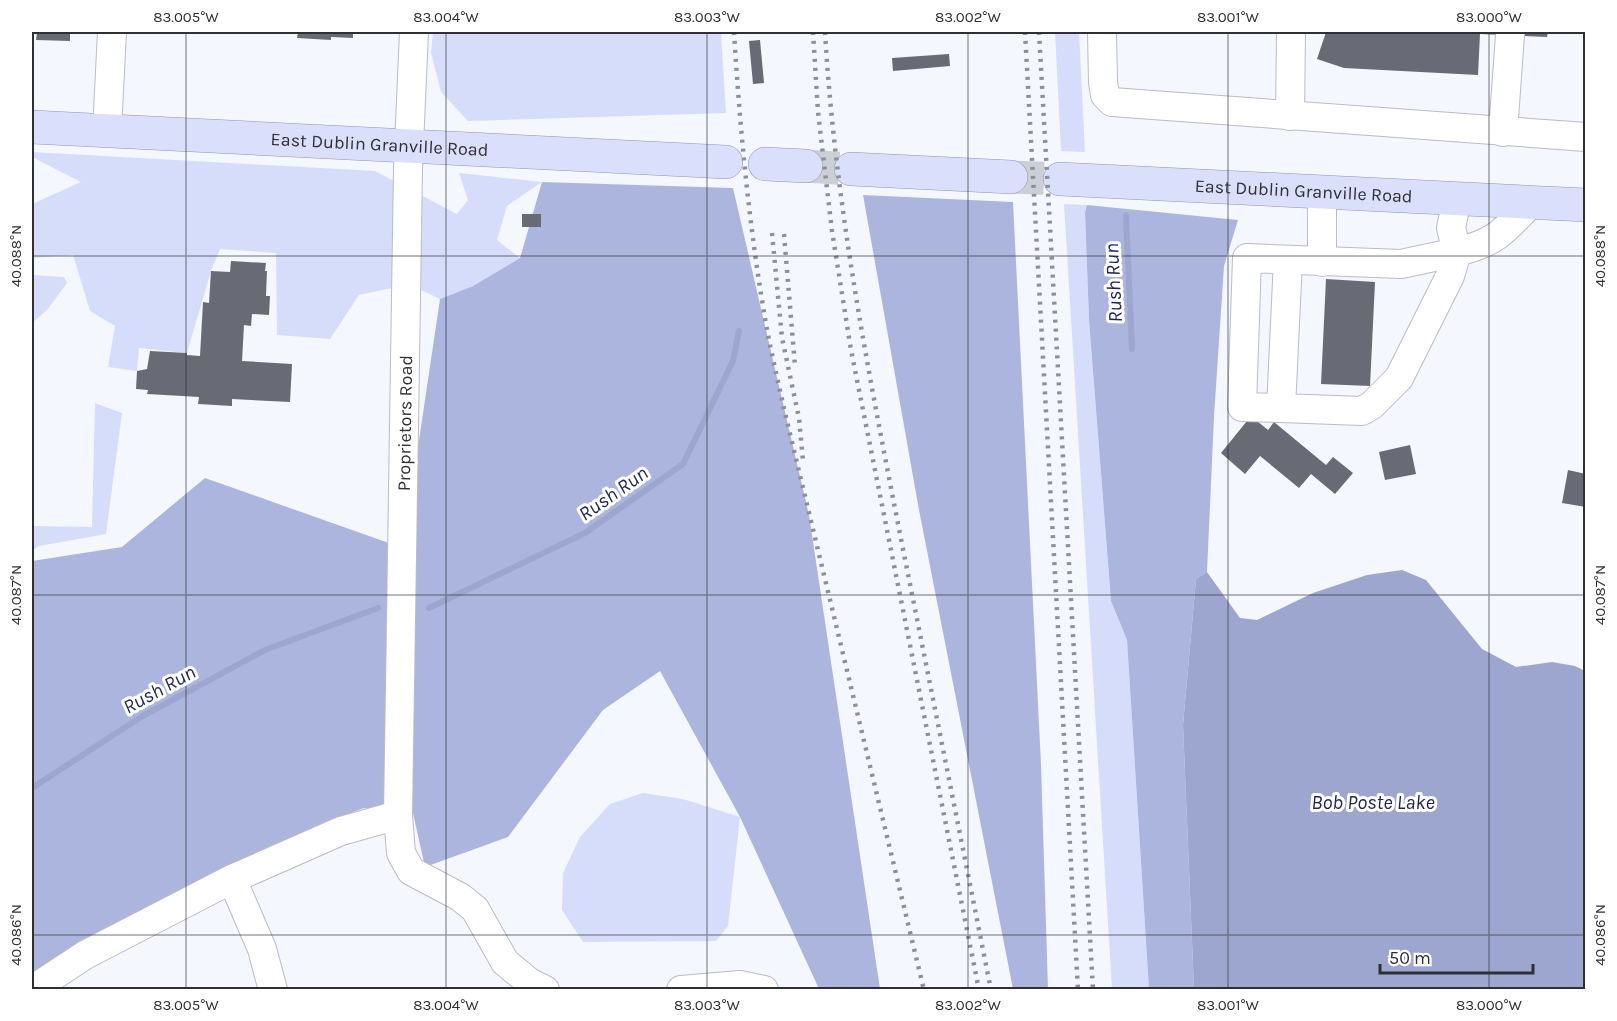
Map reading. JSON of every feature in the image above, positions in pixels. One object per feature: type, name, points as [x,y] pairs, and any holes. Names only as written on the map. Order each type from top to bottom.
[{"type":"main road","name":"East Dublin Granville Road","points":[[32,127],[726,162]]},
{"type":"main road","points":[[765,164],[806,166]]},
{"type":"main road","points":[[851,169],[1011,177]]},
{"type":"main road","name":"East Dublin Granville Road","points":[[1060,179],[1586,205]]},
{"type":"main road","name":"East Dublin Granville Road","points":[[1540,203],[1586,210]]},
{"type":"street","points":[[107,131],[112,32]]},
{"type":"street","name":"Proprietors Road","points":[[414,32],[408,146],[398,815],[401,853],[411,872],[460,897],[475,909],[505,962],[529,982],[545,990]]},
{"type":"street","points":[[1102,32],[1103,82],[1105,95],[1112,102],[1586,138]]},
{"type":"street","points":[[1290,116],[1291,32]]},
{"type":"street","points":[[1503,132],[1510,34]]},
{"type":"street","points":[[1322,192],[1323,261]]},
{"type":"street","points":[[1457,199],[1451,228],[1457,252],[1450,276],[1399,378],[1372,405],[1362,411],[1242,407],[1247,258],[1401,264],[1457,252],[1482,246],[1495,239],[1540,203]]},
{"type":"street","points":[[1281,408],[1288,261]]},
{"type":"street","points":[[32,990],[85,955],[232,879],[342,831],[398,815]]},
{"type":"street","points":[[232,879],[262,950],[273,990]]},
{"type":"street","points":[[681,990],[740,986],[764,990]]},
{"type":"shaded area","points":[[433,32],[721,32],[726,113],[468,121],[441,92],[431,53]]},
{"type":"shaded area","points":[[1055,32],[1079,32],[1085,152],[1061,151]]},
{"type":"shaded area","points":[[32,152],[375,171],[457,214],[468,200],[459,173],[542,182],[507,206],[497,240],[520,258],[473,286],[440,299],[397,279],[392,288],[359,295],[330,339],[277,335],[276,253],[220,249],[211,271],[187,353],[139,348],[137,371],[108,367],[115,326],[90,311],[73,255],[32,258],[32,204],[81,182],[32,157]]},
{"type":"shaded area","points":[[542,182],[733,188],[809,515],[880,989],[819,989],[740,817],[660,671],[603,710],[508,837],[425,867],[413,813],[364,808],[319,825],[74,948],[32,973],[32,561],[122,547],[205,478],[403,548],[440,299],[473,286],[520,258]]},
{"type":"shaded area","points":[[863,195],[1013,202],[1041,764],[1048,989],[1013,989],[919,510]]},
{"type":"shaded area","points":[[1064,204],[1087,205],[1085,212],[1089,320],[1111,601],[1127,640],[1149,989],[1112,989]]},
{"type":"shaded area","points":[[1087,205],[1238,220],[1224,266],[1207,572],[1196,579],[1183,725],[1194,989],[1149,989],[1127,640],[1111,601],[1089,320],[1085,212]]},
{"type":"shaded area","points":[[32,275],[64,277],[67,283],[47,310],[32,323]]},
{"type":"shaded area","points":[[95,403],[122,413],[106,534],[39,546],[32,551],[32,526],[92,527]]},
{"type":"shaded area","points":[[643,793],[683,799],[740,817],[728,926],[716,941],[583,942],[562,910],[563,873],[580,837],[610,804]]},
{"type":"water","name":"Bob Poste Lake","points":[[1402,570],[1426,580],[1482,649],[1516,667],[1552,662],[1575,666],[1585,671],[1585,989],[1194,989],[1183,725],[1196,579],[1207,572],[1240,618],[1257,620],[1313,593],[1367,575]]},
{"type":"building","points":[[37,32],[70,32],[70,41],[36,40]]},
{"type":"building","points":[[298,32],[353,32],[353,38],[331,37],[331,40],[297,38]]},
{"type":"building","points":[[1326,32],[1548,32],[1547,37],[1480,34],[1478,75],[1344,68],[1317,59]]},
{"type":"building","points":[[760,40],[764,83],[753,84],[749,41]]},
{"type":"building","points":[[949,54],[950,66],[893,71],[892,58]]},
{"type":"building","points":[[522,214],[541,214],[541,227],[522,227]]},
{"type":"building","points":[[231,261],[266,263],[266,296],[270,296],[269,315],[252,314],[251,326],[244,325],[242,361],[292,364],[290,402],[232,399],[232,406],[198,404],[199,397],[147,394],[148,390],[136,389],[137,371],[147,369],[150,351],[200,356],[203,302],[209,303],[211,271],[230,272]]},
{"type":"building","points":[[1326,279],[1375,282],[1370,386],[1321,384]]},
{"type":"building","points":[[1251,416],[1268,430],[1274,422],[1326,465],[1333,457],[1353,473],[1335,494],[1311,474],[1299,488],[1260,456],[1245,474],[1221,453]]},
{"type":"building","points":[[1410,445],[1416,474],[1385,480],[1379,452]]},
{"type":"building","points":[[1568,470],[1586,474],[1586,507],[1562,503]]},
{"type":"waterway","name":"Rush Run","points":[[1126,216],[1132,349]]},
{"type":"waterway","name":"Rush Run","points":[[429,608],[585,533],[683,464],[733,361],[739,331]]},
{"type":"waterway","name":"Rush Run","points":[[32,788],[141,717],[265,650],[378,608]]},
{"type":"tunnel","points":[[806,166],[851,169]]},
{"type":"tunnel","points":[[1011,177],[1060,179]]},
{"type":"railway","points":[[734,32],[746,178],[768,335],[924,990]]},
{"type":"railway","points":[[813,32],[818,112],[832,231],[851,350],[979,990]]},
{"type":"railway","points":[[825,32],[836,160],[854,287],[901,539],[991,990]]},
{"type":"railway","points":[[1025,32],[1078,990]]},
{"type":"railway","points":[[1039,32],[1093,990]]},
{"type":"railway","points":[[772,233],[782,338],[799,418],[803,461]]},
{"type":"railway","points":[[784,234],[795,366]]}]
